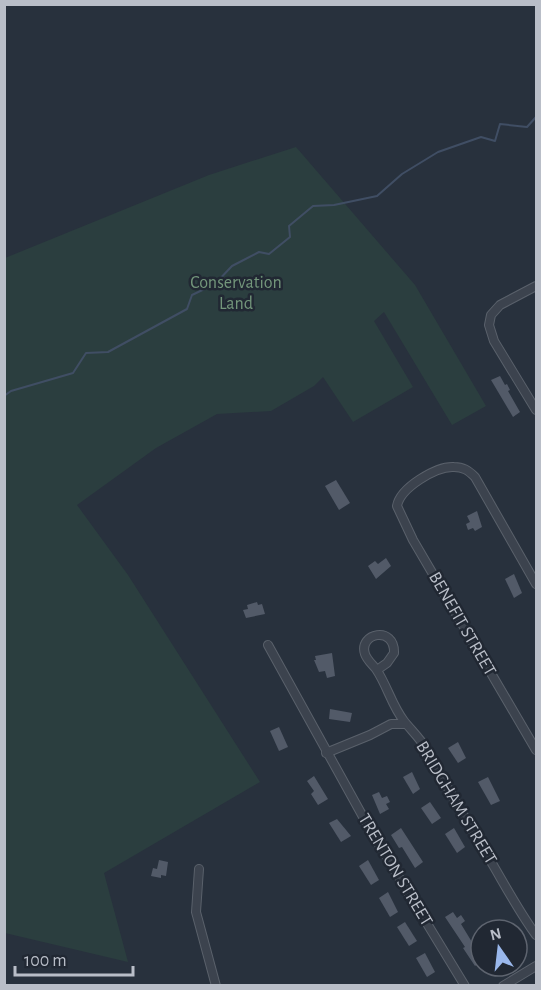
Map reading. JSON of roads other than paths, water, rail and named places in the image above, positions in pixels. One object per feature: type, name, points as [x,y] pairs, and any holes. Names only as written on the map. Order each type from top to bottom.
[{"type":"street","points":[[537,286],[500,305],[491,315],[489,325],[494,341],[537,410]]},
{"type":"street","name":"BENEFIT STREET","points":[[537,584],[476,478],[468,470],[451,467],[437,471],[417,482],[400,496],[397,506],[413,540],[537,750]]},
{"type":"street","name":"BRIDGHAM STREET","points":[[377,670],[387,663],[394,653],[393,644],[385,635],[373,636],[367,640],[364,647],[369,661],[377,670],[405,723],[426,749],[472,832],[519,910],[537,935]]},
{"type":"street","name":"TRENTON STREET","points":[[268,645],[372,833],[465,986]]},
{"type":"street","points":[[326,753],[391,724],[405,723]]},
{"type":"street","points":[[199,868],[196,912],[216,986]]},
{"type":"street","points":[[503,986],[537,966]]},
{"type":"waterway","points":[[4,396],[11,391],[73,373],[86,353],[108,352],[187,309],[192,295],[215,284],[232,266],[259,252],[269,254],[290,237],[289,226],[313,206],[334,205],[377,196],[402,174],[438,152],[481,137],[495,141],[500,124],[527,127],[536,117]]},
{"type":"park label","name":"Conservation Land","points":[[236,293]]}]
